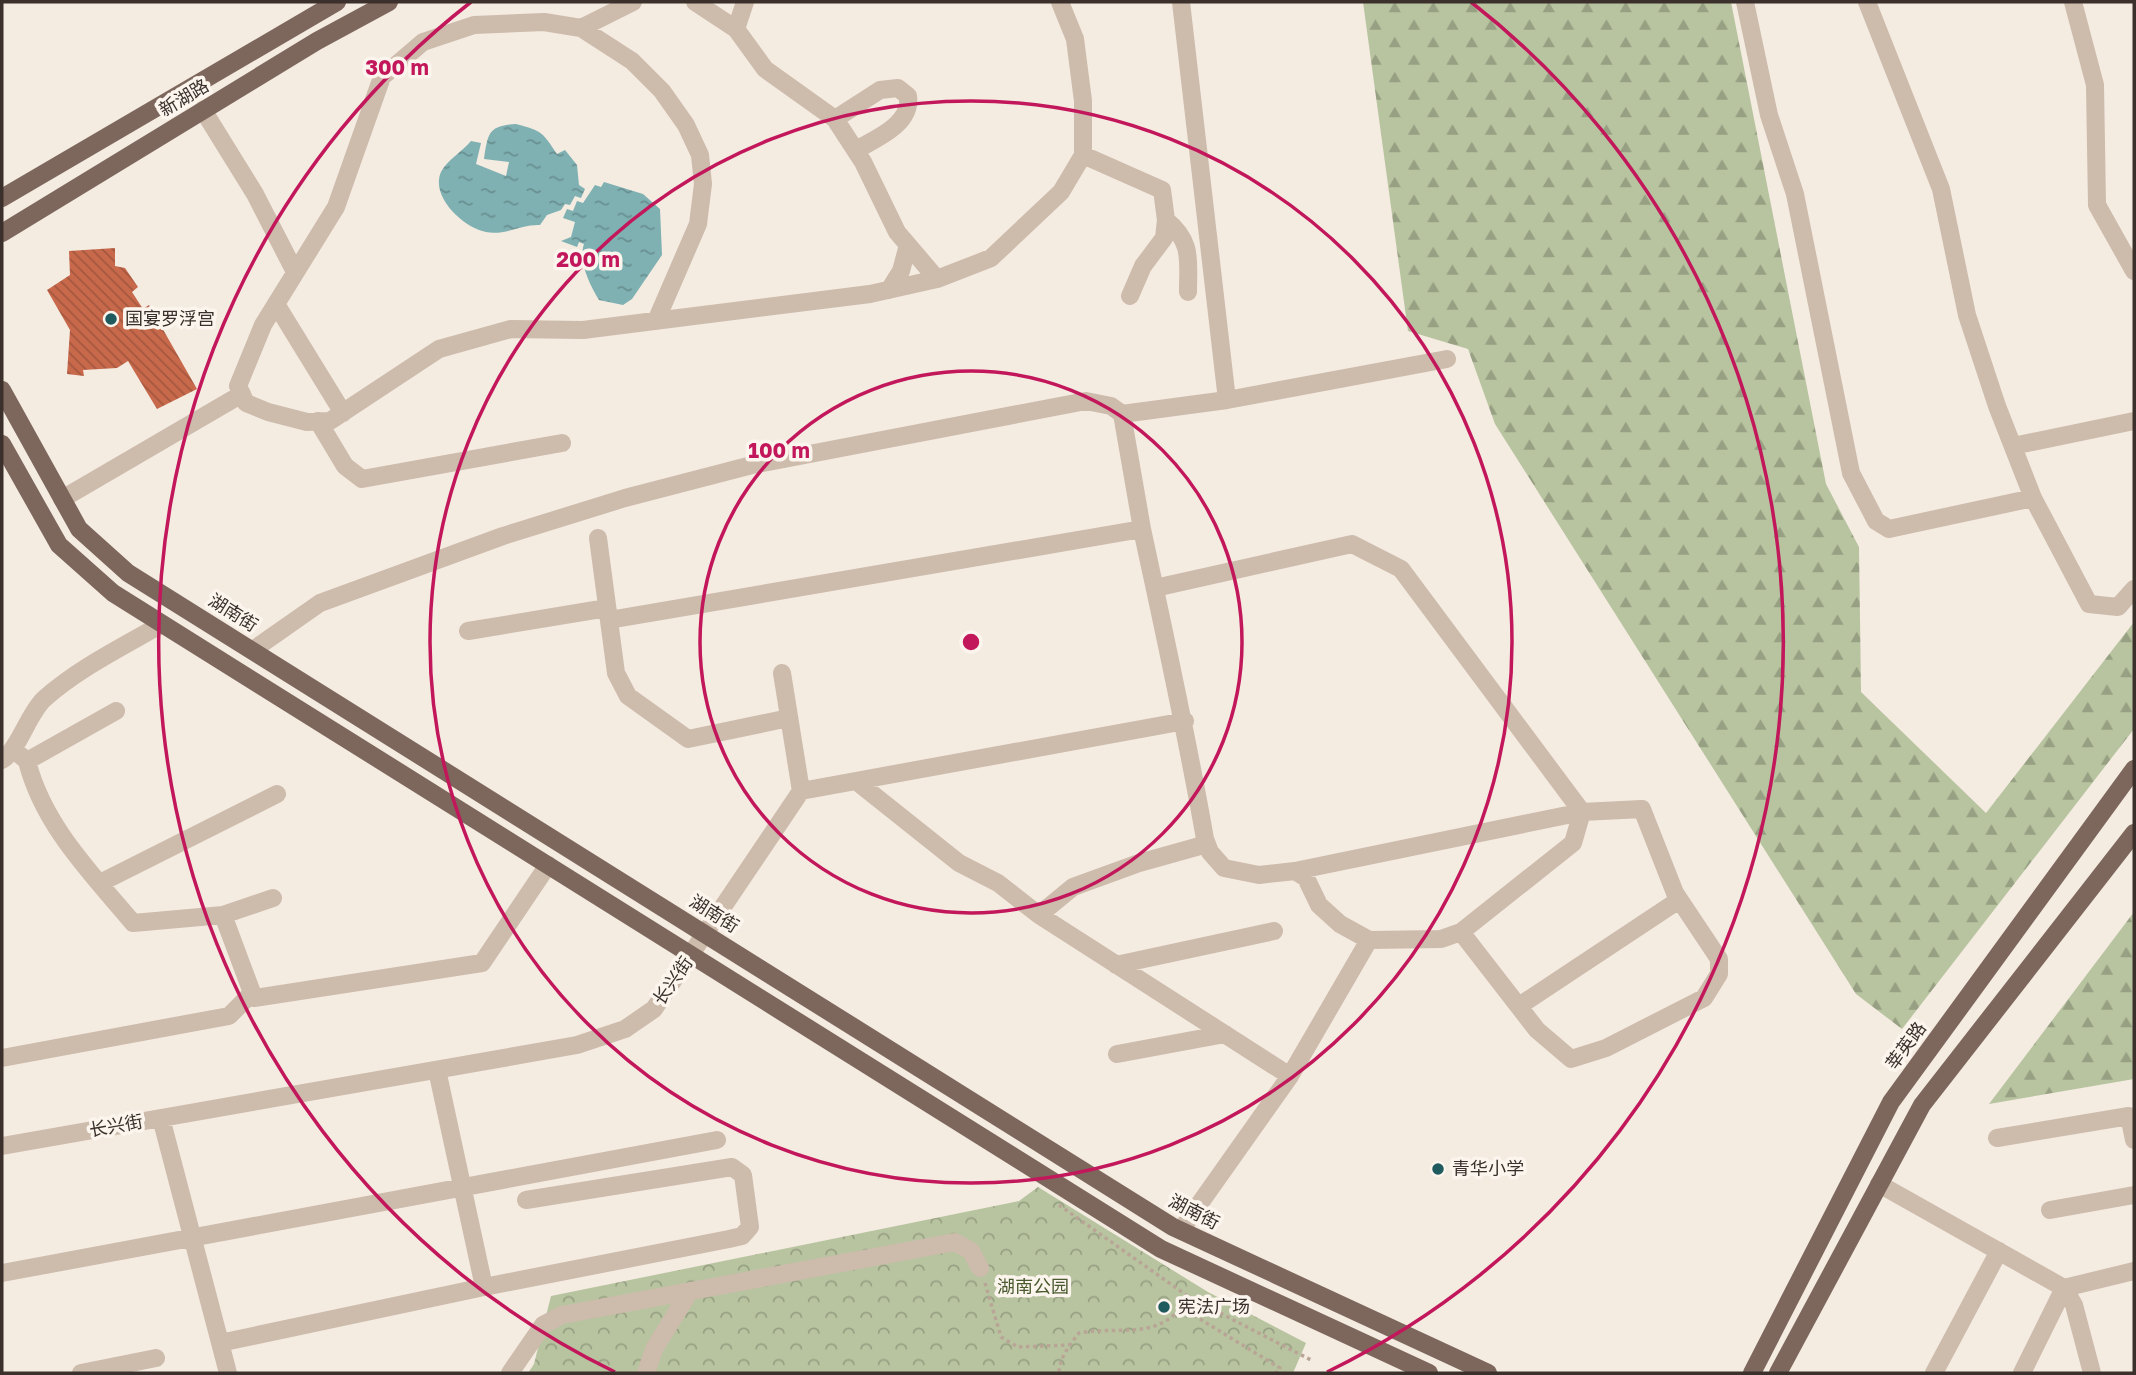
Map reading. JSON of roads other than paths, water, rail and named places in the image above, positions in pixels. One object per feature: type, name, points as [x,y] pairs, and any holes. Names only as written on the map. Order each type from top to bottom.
[{"type":"main road","name":"新湖路","points":[[2,233],[203,110],[389,2]]},
{"type":"main road","name":"新湖路","points":[[2,198],[326,5]]},
{"type":"main road","name":"湖南街","points":[[2,390],[79,528],[128,573],[1181,1230],[1488,1373]]},
{"type":"main road","points":[[2,444],[59,545],[113,593],[693,953],[1161,1249],[1429,1373]]},
{"type":"main road","name":"莘英路","points":[[1752,1373],[1891,1102],[2134,769]]},
{"type":"main road","points":[[1779,1373],[1922,1105],[2134,833]]},
{"type":"street","points":[[581,28],[634,2]]},
{"type":"street","points":[[695,2],[736,29],[765,69],[835,119],[856,150],[897,232],[937,279]]},
{"type":"street","points":[[736,29],[745,2]]},
{"type":"street","points":[[656,321],[698,224],[703,184],[699,155],[686,125],[662,91],[632,61],[581,28],[544,22],[474,25],[423,42],[382,77],[336,207],[276,304],[238,386],[246,402],[268,412],[330,421],[439,349],[511,329],[583,330],[656,321],[889,290],[937,279],[991,258],[1061,192],[1083,155],[1083,101],[1075,39],[1060,2]]},
{"type":"street","points":[[1181,2],[1227,400]]},
{"type":"street","points":[[1745,2],[1769,115],[1795,194],[1851,473],[1876,520],[1889,529],[2033,498]]},
{"type":"street","points":[[1867,2],[1941,189],[1967,315],[2033,498],[2089,604],[2118,607],[2134,589]]},
{"type":"street","points":[[2073,2],[2095,85],[2097,205],[2134,271]]},
{"type":"street","points":[[835,119],[880,90],[898,88],[908,96],[909,106],[902,120],[856,150]]},
{"type":"street","points":[[203,110],[255,194],[295,272]]},
{"type":"street","points":[[1083,155],[1162,191],[1166,220],[1164,238],[1143,267],[1130,296]]},
{"type":"street","points":[[1166,220],[1180,231],[1188,249],[1188,292]]},
{"type":"street","points":[[889,290],[901,271],[908,245]]},
{"type":"street","points":[[276,304],[343,413]]},
{"type":"street","points":[[253,650],[320,603],[503,537],[625,498],[752,464],[1086,401],[1111,406],[1122,414],[1227,400],[1447,359]]},
{"type":"street","points":[[62,499],[242,394]]},
{"type":"street","points":[[1122,414],[1142,529],[1185,722],[1207,844],[1224,868],[1259,875],[1294,871],[1582,812],[1642,809],[1679,900],[1718,959],[1719,974],[1704,998],[1606,1048],[1571,1059],[1537,1030],[1461,932]]},
{"type":"street","points":[[318,421],[345,466],[362,479],[562,443]]},
{"type":"street","points":[[2013,446],[2134,421]]},
{"type":"street","points":[[468,631],[608,614],[1142,529]]},
{"type":"street","points":[[598,538],[617,673],[628,696],[688,738],[789,718]]},
{"type":"street","points":[[1155,589],[1352,544],[1401,569],[1582,812]]},
{"type":"street","points":[[116,711],[27,761],[7,754],[23,725],[43,700],[87,667],[162,624]]},
{"type":"street","points":[[782,673],[801,791],[1185,722]]},
{"type":"street","points":[[27,761],[34,788],[54,826],[133,922],[223,915],[273,898]]},
{"type":"street","points":[[856,781],[959,863],[998,883],[1039,915],[1290,1076]]},
{"type":"street","name":"长兴街","points":[[2,1146],[577,1045],[625,1029],[654,1009],[801,791]]},
{"type":"street","points":[[100,883],[277,794]]},
{"type":"street","points":[[1294,871],[1306,878],[1319,905],[1340,924],[1369,940],[1441,939],[1461,932],[1573,843],[1582,812]]},
{"type":"street","points":[[1039,915],[1073,887],[1139,863],[1207,844]]},
{"type":"street","points":[[223,915],[254,998],[482,963],[548,865]]},
{"type":"street","points":[[1519,1006],[1679,900]]},
{"type":"street","points":[[1116,965],[1274,931]]},
{"type":"street","points":[[1181,1230],[1290,1076],[1369,940]]},
{"type":"street","points":[[2,1058],[229,1016],[252,993]]},
{"type":"street","points":[[1117,1054],[1225,1034]]},
{"type":"street","points":[[438,1070],[460,1187],[484,1287]]},
{"type":"street","points":[[1997,1138],[2129,1116],[2134,1140]]},
{"type":"street","points":[[161,1118],[228,1373]]},
{"type":"street","points":[[2,1273],[717,1140]]},
{"type":"street","points":[[220,1343],[484,1287],[729,1240],[742,1236],[750,1227],[743,1175],[732,1167],[526,1200]]},
{"type":"street","points":[[1880,1184],[2064,1288],[2074,1305],[2092,1373]]},
{"type":"street","points":[[2050,1210],[2134,1195]]},
{"type":"street","points":[[510,1373],[543,1325],[562,1315],[955,1242],[971,1251],[980,1268]]},
{"type":"street","points":[[1934,1373],[1999,1251]]},
{"type":"street","points":[[2064,1288],[2134,1271]]},
{"type":"street","points":[[2022,1373],[2064,1288]]},
{"type":"street","points":[[646,1373],[654,1349],[690,1291]]},
{"type":"street","points":[[81,1373],[156,1358]]},
{"type":"water","points":[[516,124],[541,134],[557,154],[565,150],[577,165],[579,185],[585,189],[581,198],[575,196],[570,205],[565,204],[561,210],[547,215],[540,225],[486,232],[468,224],[451,210],[440,191],[441,172],[471,141],[481,143],[476,164],[506,176],[509,162],[484,159],[485,150],[491,132]]},
{"type":"water","points":[[604,182],[643,194],[660,209],[662,255],[632,299],[623,305],[599,300],[584,266],[584,244],[579,242],[577,247],[561,241],[571,237],[575,222],[563,218],[567,209],[573,211],[577,201],[583,203],[595,185],[601,187]]},
{"type":"place","name":"国宴罗浮宫","points":[[111,319]]},
{"type":"place","name":"青华小学","points":[[1438,1169]]},
{"type":"place","name":"宪法广场","points":[[1164,1307]]},
{"type":"park label","name":"湖南公园","points":[[1033,1287]]}]
